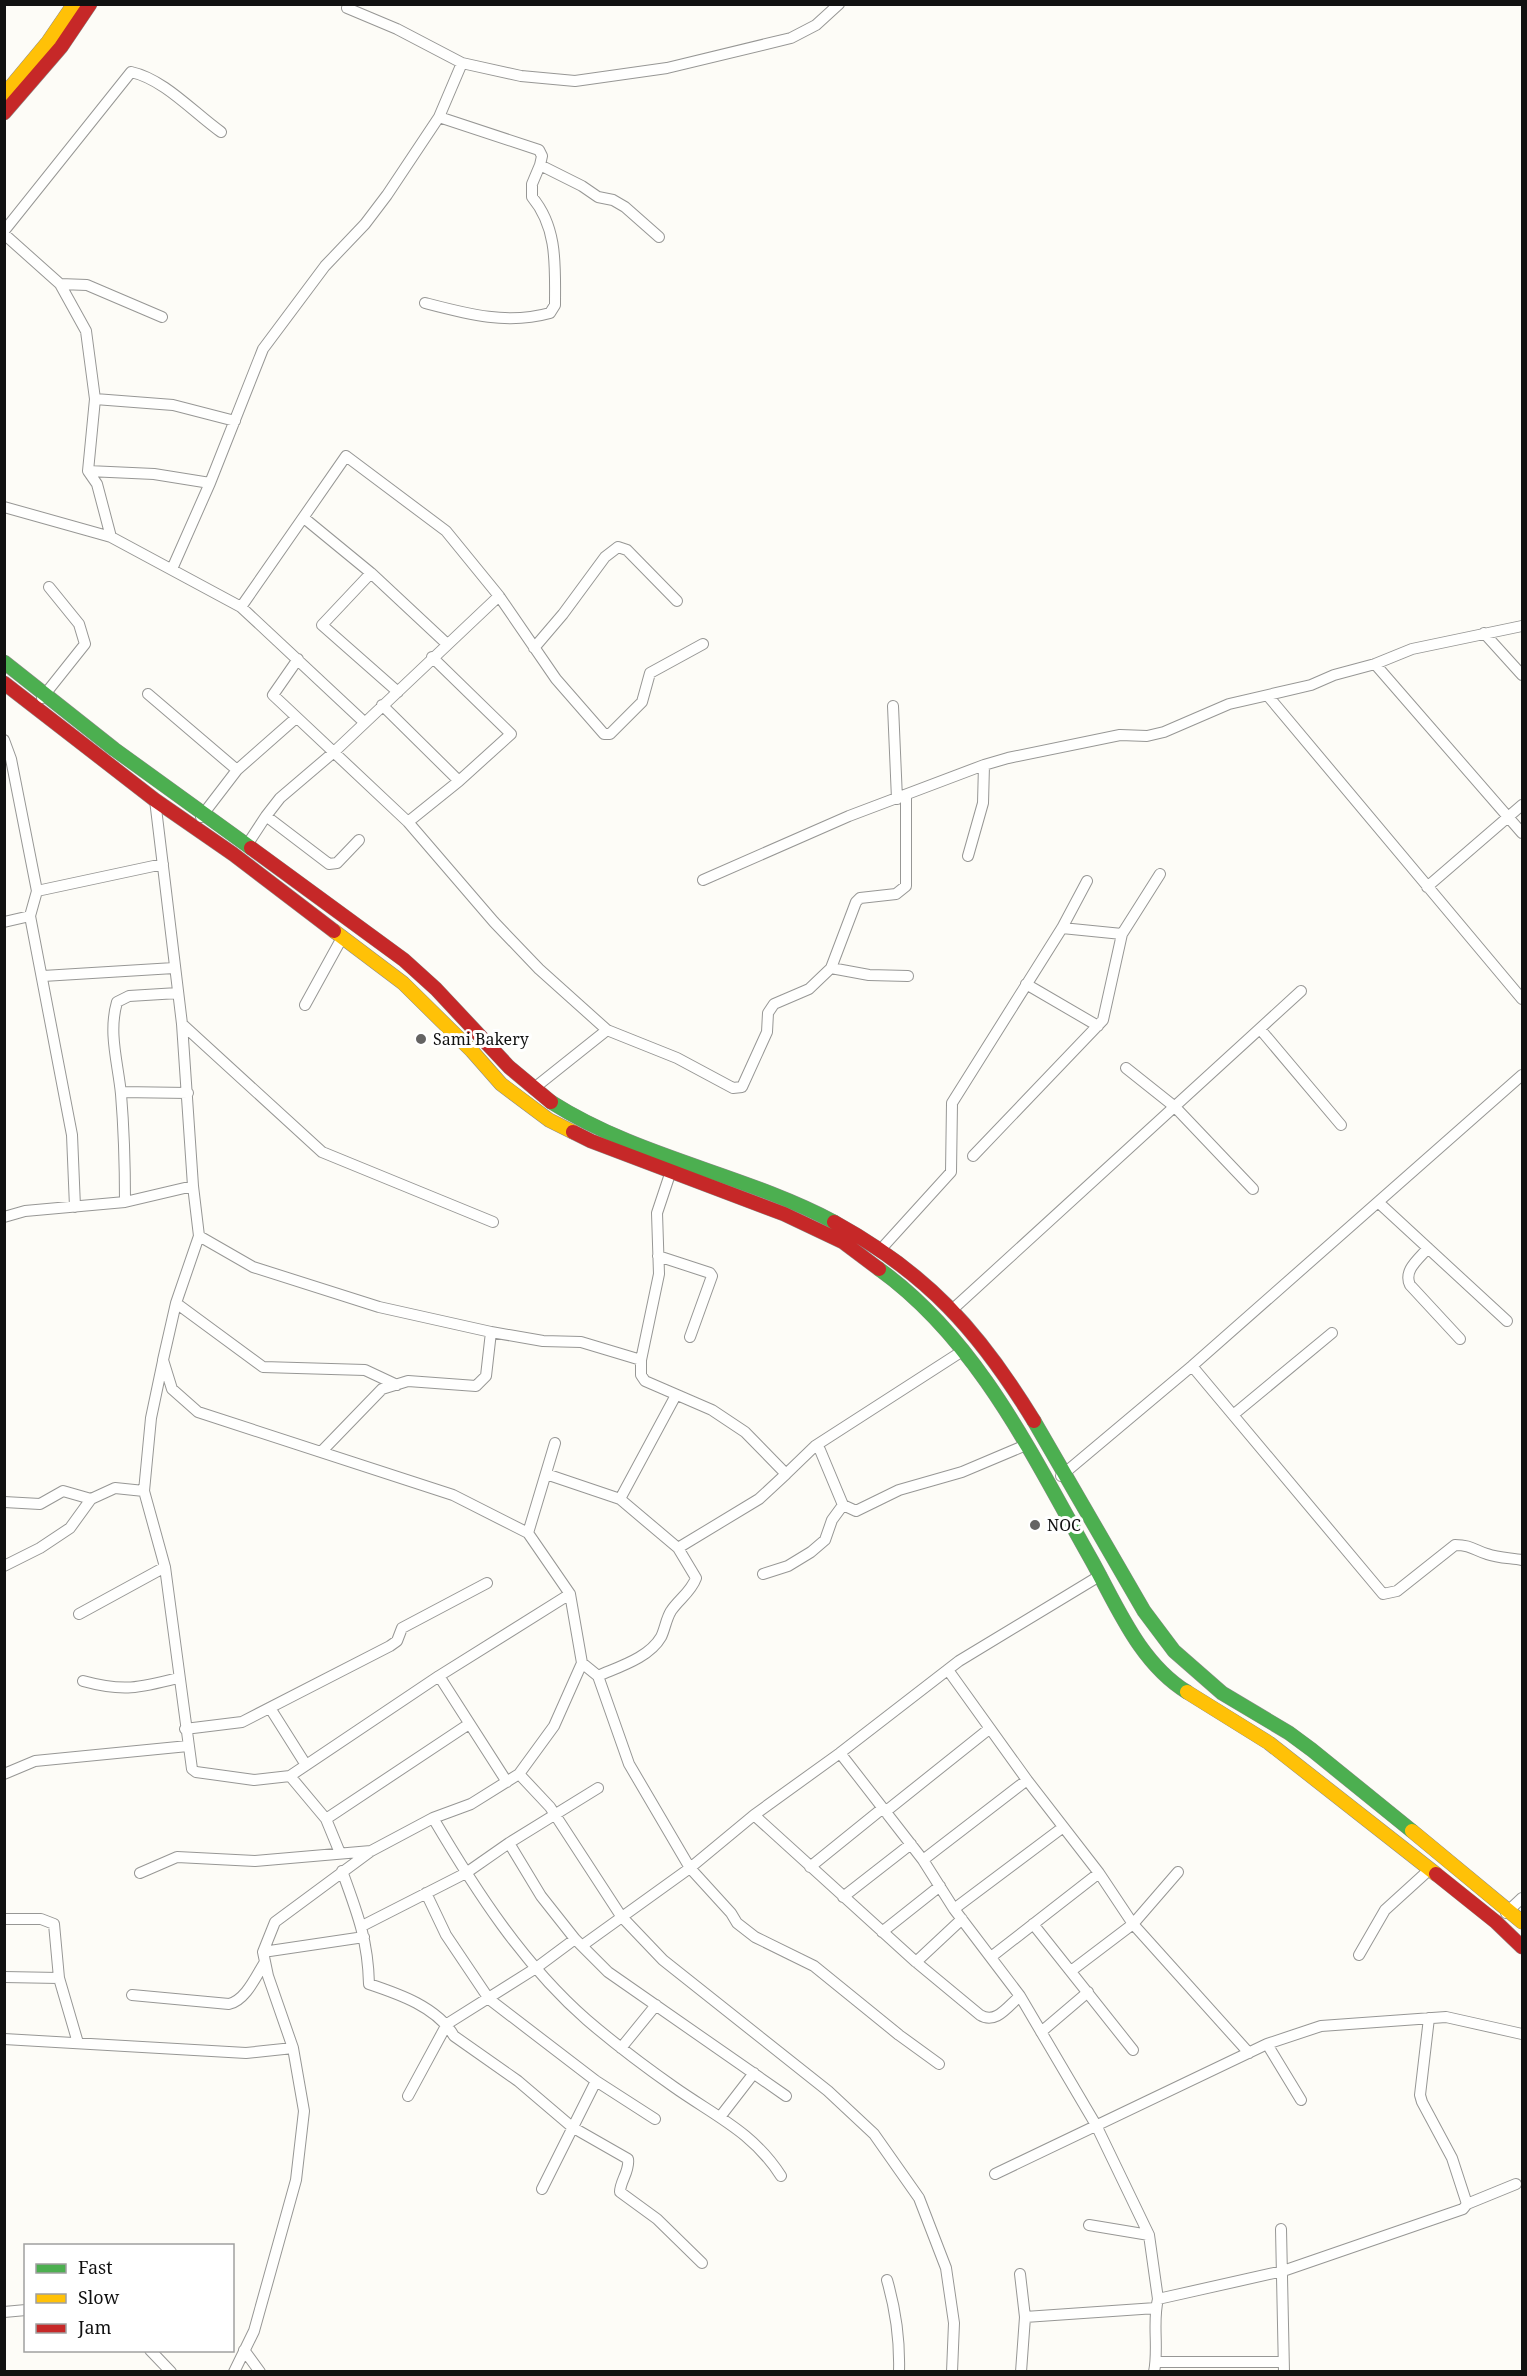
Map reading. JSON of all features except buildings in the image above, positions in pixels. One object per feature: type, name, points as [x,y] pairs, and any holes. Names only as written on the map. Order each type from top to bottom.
[{"type":"main road","points":[[4,95],[48,42],[74,4]]},
{"type":"main road","points":[[4,113],[38,76],[90,4]]},
{"type":"main road","points":[[4,662],[44,695],[203,814],[415,969],[533,1089],[567,1113],[609,1134],[786,1208],[867,1258],[916,1298],[964,1350],[1026,1445],[1144,1654],[1174,1684],[1269,1743],[1496,1922],[1522,1947]]},
{"type":"main road","points":[[4,684],[155,800],[403,982],[472,1051],[501,1084],[549,1120],[591,1141],[671,1172],[854,1231],[882,1248],[953,1309],[989,1353],[1044,1437],[1143,1612],[1168,1644],[1198,1674],[1240,1705],[1291,1734],[1351,1780],[1522,1922]]},
{"type":"street","points":[[347,8],[397,29],[462,63],[521,76],[575,81],[667,68],[791,38],[816,26],[839,4]]},
{"type":"street","points":[[172,569],[210,483],[263,349],[325,266],[365,224],[387,195],[439,117],[462,63]]},
{"type":"street","points":[[111,537],[97,484],[88,471],[95,399],[86,332],[60,284],[4,232],[130,72],[156,84],[187,104],[221,132]]},
{"type":"street","points":[[425,303],[471,315],[508,319],[529,318],[550,313],[555,305],[555,246],[542,209],[531,197],[532,184],[542,156],[539,150],[439,117]]},
{"type":"street","points":[[540,165],[582,186],[598,197],[614,200],[659,237]]},
{"type":"street","points":[[60,284],[87,285],[162,317]]},
{"type":"street","points":[[95,399],[173,405],[235,421]]},
{"type":"street","points":[[241,607],[346,456],[446,531],[499,596],[556,679],[604,734],[610,734],[642,702],[647,675],[703,644]]},
{"type":"street","points":[[88,471],[154,474],[210,483]]},
{"type":"street","points":[[4,507],[111,537],[241,607],[364,722]]},
{"type":"street","points":[[304,518],[371,573],[447,644]]},
{"type":"street","points":[[534,648],[563,614],[605,557],[618,547],[627,550],[677,601]]},
{"type":"street","points":[[371,573],[322,625],[398,692]]},
{"type":"street","points":[[34,708],[85,644],[80,624],[49,587]]},
{"type":"street","points":[[247,845],[280,798],[333,752],[499,596]]},
{"type":"street","points":[[703,880],[849,816],[984,765],[1120,735],[1147,736],[1164,732],[1229,704],[1268,696],[1375,664],[1412,649],[1522,626]]},
{"type":"street","points":[[1484,633],[1522,675]]},
{"type":"street","points":[[408,822],[459,781],[511,734],[432,657]]},
{"type":"street","points":[[298,659],[273,695],[408,822],[531,962],[607,1030],[677,1058],[733,1088],[742,1087],[767,1032],[768,1013],[774,1004],[809,989],[831,968],[856,902],[860,898],[896,894],[906,886],[893,706]]},
{"type":"street","points":[[1375,664],[1522,833]]},
{"type":"street","points":[[148,694],[237,770]]},
{"type":"street","points":[[1268,696],[1522,999]]},
{"type":"street","points":[[382,705],[459,781]]},
{"type":"street","points":[[192,827],[237,770],[296,718]]},
{"type":"street","points":[[4,740],[11,759],[37,891],[30,916],[72,1135],[75,1207]]},
{"type":"street","points":[[968,856],[983,804],[984,765]]},
{"type":"street","points":[[155,800],[182,1024],[193,1186],[199,1236],[176,1303],[163,1360],[151,1418],[144,1491],[165,1567],[172,1610],[178,1678],[192,1769],[196,1772],[254,1780],[290,1776],[439,1676],[570,1594]]},
{"type":"street","points":[[1427,887],[1522,805]]},
{"type":"street","points":[[266,816],[329,864],[337,863],[359,840]]},
{"type":"street","points":[[37,891],[163,864]]},
{"type":"street","points":[[973,1156],[1098,1026],[1106,1013],[1122,934],[1160,874]]},
{"type":"street","points":[[882,1248],[951,1172],[952,1103],[1062,928],[1087,881]]},
{"type":"street","points":[[4,922],[30,916]]},
{"type":"street","points":[[1062,928],[1122,934]]},
{"type":"street","points":[[305,1005],[343,936]]},
{"type":"street","points":[[43,976],[174,968]]},
{"type":"street","points":[[831,968],[869,975],[908,976]]},
{"type":"street","points":[[1026,984],[1098,1026]]},
{"type":"street","points":[[953,1309],[1301,991]]},
{"type":"street","points":[[125,1202],[121,1092],[114,1053],[113,1017],[117,1002],[129,996],[178,993]]},
{"type":"street","points":[[182,1024],[322,1152],[493,1222]]},
{"type":"street","points":[[1260,1029],[1341,1125]]},
{"type":"street","points":[[533,1089],[607,1030]]},
{"type":"street","points":[[1126,1068],[1175,1107],[1253,1189]]},
{"type":"street","points":[[1048,1487],[1192,1366],[1522,1075]]},
{"type":"street","points":[[121,1092],[188,1093]]},
{"type":"street","points":[[671,1172],[657,1213],[659,1274],[641,1360],[641,1375],[645,1382],[712,1410],[745,1432],[786,1474]]},
{"type":"street","points":[[4,1217],[25,1211],[125,1202],[193,1186]]},
{"type":"street","points":[[1378,1202],[1507,1321]]},
{"type":"street","points":[[199,1236],[253,1267],[379,1307],[491,1332],[543,1341],[581,1342],[641,1360]]},
{"type":"street","points":[[1428,1248],[1408,1272],[1407,1279],[1460,1339]]},
{"type":"street","points":[[658,1256],[710,1273],[712,1276],[690,1337]]},
{"type":"street","points":[[176,1303],[263,1367],[365,1370],[397,1385]]},
{"type":"street","points":[[321,1452],[382,1389],[408,1381],[476,1386],[486,1376],[491,1332]]},
{"type":"street","points":[[1233,1415],[1332,1333]]},
{"type":"street","points":[[678,1548],[759,1499],[815,1446],[964,1350]]},
{"type":"street","points":[[132,1995],[229,2004],[237,2002],[264,1957],[275,1922],[371,1851],[433,1818],[471,1804],[519,1774],[554,1726],[582,1663],[570,1594],[528,1533],[453,1495],[198,1412],[172,1389],[163,1360]]},
{"type":"street","points":[[1192,1366],[1383,1594],[1397,1592],[1455,1545],[1476,1547],[1486,1554],[1522,1560]]},
{"type":"street","points":[[620,1499],[676,1395]]},
{"type":"street","points":[[528,1533],[555,1443]]},
{"type":"street","points":[[815,1446],[820,1450],[843,1505],[856,1511],[899,1490],[962,1472],[1026,1445]]},
{"type":"street","points":[[546,1474],[620,1499],[678,1548],[696,1578],[693,1587],[671,1611],[661,1638],[654,1646],[631,1661],[598,1676]]},
{"type":"street","points":[[4,1566],[40,1548],[70,1528],[91,1498],[115,1488],[144,1491]]},
{"type":"street","points":[[4,1502],[40,1504],[63,1491],[91,1498]]},
{"type":"street","points":[[762,1574],[788,1566],[811,1552],[825,1539],[832,1520],[843,1505]]},
{"type":"street","points":[[79,1614],[165,1567]]},
{"type":"street","points":[[408,2096],[447,2024],[621,1916],[690,1868],[754,1815],[980,1647],[1101,1575]]},
{"type":"street","points":[[185,1729],[242,1722],[390,1646],[397,1641],[402,1628],[487,1583]]},
{"type":"street","points":[[582,1663],[598,1676],[629,1764],[690,1868],[731,1913],[737,1923],[755,1936],[814,1966],[899,2035],[939,2064]]},
{"type":"street","points":[[948,1670],[1062,1828],[1099,1873],[1133,1924],[1249,2053]]},
{"type":"street","points":[[439,1676],[507,1782]]},
{"type":"street","points":[[83,1681],[108,1688],[125,1689],[178,1678]]},
{"type":"street","points":[[270,1708],[306,1765]]},
{"type":"street","points":[[326,1819],[469,1724]]},
{"type":"street","points":[[810,1867],[989,1729]]},
{"type":"street","points":[[4,1774],[36,1761],[188,1746]]},
{"type":"street","points":[[840,1753],[923,1860],[954,1909],[1020,1996],[1096,2125],[1149,2235],[1157,2303],[1155,2366],[1283,2367],[1281,2229]]},
{"type":"street","points":[[519,1774],[555,1815],[621,1916],[663,1960],[828,2091],[874,2134],[919,2198],[946,2268],[954,2323],[952,2372]]},
{"type":"street","points":[[290,1776],[326,1819],[339,1853]]},
{"type":"street","points":[[923,1860],[1027,1780]]},
{"type":"street","points":[[1336,1795],[1351,1780]]},
{"type":"street","points":[[362,1926],[466,1873],[509,1843],[598,1788]]},
{"type":"street","points":[[754,1815],[916,1962],[987,2019],[993,2019],[1020,1996]]},
{"type":"street","points":[[433,1818],[466,1873],[513,1940],[536,1968],[586,2019],[621,2048],[674,2087],[743,2132],[769,2158],[781,2176]]},
{"type":"street","points":[[954,1909],[1062,1828]]},
{"type":"street","points":[[509,1843],[541,1896],[579,1942],[608,1972],[786,2096]]},
{"type":"street","points":[[843,1897],[911,1844]]},
{"type":"street","points":[[140,1873],[177,1857],[255,1861],[371,1851]]},
{"type":"street","points":[[1359,1954],[1385,1910],[1429,1870]]},
{"type":"street","points":[[342,1871],[362,1926],[369,1984],[406,1997],[447,2024],[454,2036],[518,2081],[572,2127],[628,2159],[629,2164],[620,2185],[620,2193],[657,2219],[702,2263]]},
{"type":"street","points":[[1071,1971],[1133,1924],[1178,1872]]},
{"type":"street","points":[[991,1957],[1099,1873]]},
{"type":"street","points":[[882,1932],[940,1886]]},
{"type":"street","points":[[426,1893],[446,1935],[489,1999],[596,2080],[656,2119]]},
{"type":"street","points":[[1496,1922],[1522,1898]]},
{"type":"street","points":[[4,1919],[41,1919],[54,1924],[59,1978],[78,2043]]},
{"type":"street","points":[[916,1962],[962,1919]]},
{"type":"street","points":[[1033,1924],[1133,2050]]},
{"type":"street","points":[[264,1957],[364,1937]]},
{"type":"street","points":[[234,2372],[254,2331],[296,2180],[304,2111],[293,2048],[264,1957]]},
{"type":"street","points":[[4,1977],[59,1978]]},
{"type":"street","points":[[1041,2032],[1088,1992]]},
{"type":"street","points":[[621,2048],[656,2005]]},
{"type":"street","points":[[995,2174],[1267,2044],[1321,2026],[1446,2017],[1522,2034]]},
{"type":"street","points":[[1429,2018],[1420,2095],[1452,2158],[1467,2204]]},
{"type":"street","points":[[4,2039],[246,2053],[293,2048]]},
{"type":"street","points":[[1267,2044],[1301,2100]]},
{"type":"street","points":[[720,2117],[754,2073]]},
{"type":"street","points":[[542,2189],[596,2080]]},
{"type":"street","points":[[1025,2317],[1157,2303],[1282,2271],[1463,2209],[1467,2204],[1516,2184]]},
{"type":"street","points":[[1089,2225],[1149,2235]]},
{"type":"street","points":[[1020,2274],[1025,2317],[1021,2372]]},
{"type":"street","points":[[887,2280],[897,2316],[900,2339],[899,2372]]},
{"type":"street","points":[[4,2312],[24,2310]]},
{"type":"street","points":[[244,2350],[260,2372]]},
{"type":"street","points":[[152,2352],[171,2372]]},
{"type":"traffic: fast","points":[[4,662],[114,749],[251,848]]},
{"type":"traffic: fast","points":[[551,1102],[620,1138],[800,1205],[834,1222]]},
{"type":"traffic: fast","points":[[879,1269],[914,1298],[946,1330],[975,1366],[1025,1442],[1121,1615],[1143,1650],[1170,1680],[1187,1692]]},
{"type":"traffic: fast","points":[[1034,1421],[1144,1611],[1174,1651],[1222,1693],[1289,1733],[1412,1831]]},
{"type":"traffic: slow","points":[[4,95],[48,42],[74,4]]},
{"type":"traffic: slow","points":[[334,931],[403,983],[472,1051],[501,1084],[549,1120],[573,1132]]},
{"type":"traffic: slow","points":[[1187,1692],[1269,1743],[1436,1874]]},
{"type":"traffic: slow","points":[[1412,1831],[1522,1922]]},
{"type":"traffic: jam","points":[[4,113],[61,47],[90,4]]},
{"type":"traffic: jam","points":[[4,683],[155,800],[233,854],[334,931]]},
{"type":"traffic: jam","points":[[251,848],[404,960],[436,989],[509,1067],[551,1102]]},
{"type":"traffic: jam","points":[[573,1132],[591,1141],[784,1214],[843,1242],[879,1269]]},
{"type":"traffic: jam","points":[[834,1222],[897,1262],[948,1307],[993,1359],[1034,1421]]},
{"type":"traffic: jam","points":[[1436,1874],[1496,1922],[1522,1947]]},
{"type":"place","name":"Sami Bakery","points":[[421,1039]]},
{"type":"place","name":"NOC","points":[[1035,1525]]}]
